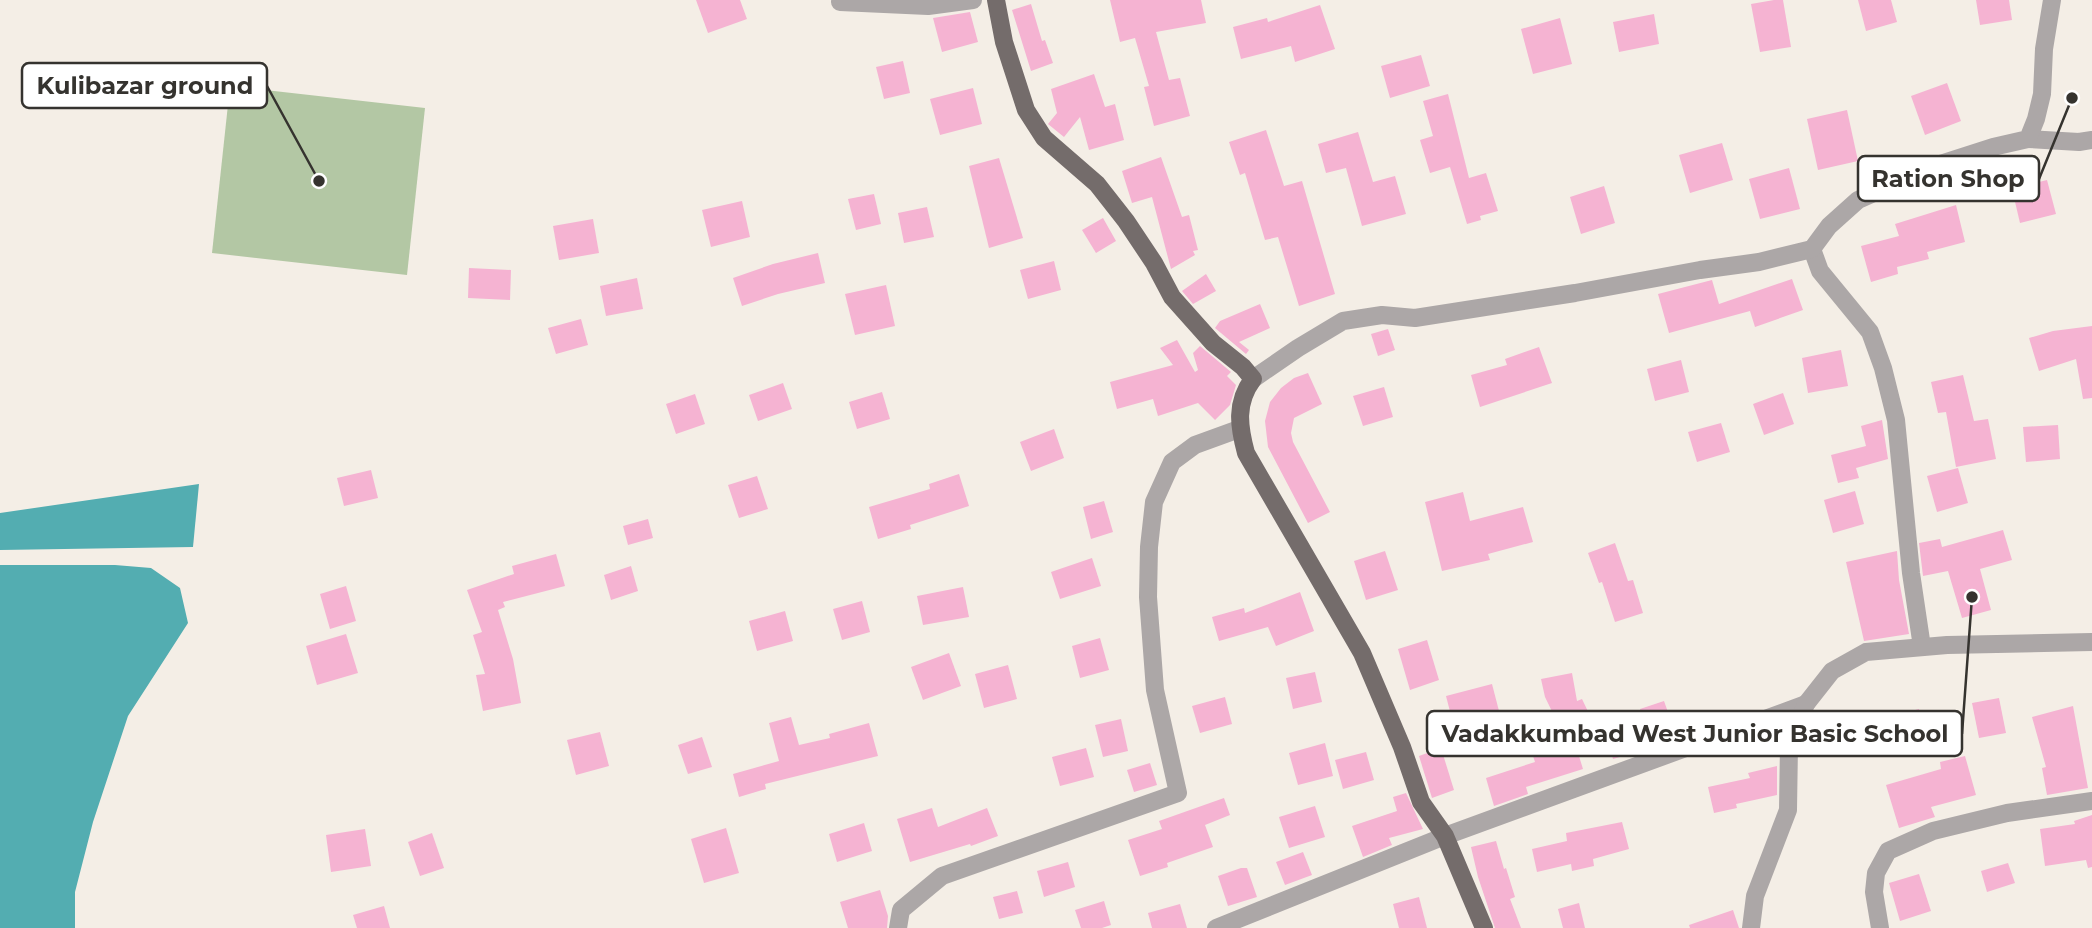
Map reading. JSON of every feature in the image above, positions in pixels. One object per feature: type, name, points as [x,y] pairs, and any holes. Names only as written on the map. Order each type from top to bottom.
[{"type":"main road","points":[[996,0],[1004,42],[1026,110],[1044,138],[1097,184],[1154,262],[1171,297],[1213,343],[1243,367],[1253,380],[1243,397],[1239,413],[1239,429],[1246,453],[1362,653],[1402,747],[1421,802],[1445,836],[1484,928]]},
{"type":"street","points":[[840,2],[928,6],[973,0]]},
{"type":"street","points":[[2028,139],[2042,94],[2044,49],[2052,0]]},
{"type":"street","points":[[1253,380],[1343,321],[1382,315],[1415,318],[1759,262],[1812,249],[1829,226],[1858,200],[1937,165],[2028,139],[2079,142],[2092,140]]},
{"type":"street","points":[[1812,249],[1820,271],[1870,332],[1883,368],[1896,420],[1911,573],[1922,647]]},
{"type":"street","points":[[898,928],[901,910],[942,876],[1178,793],[1155,690],[1148,597],[1149,547],[1154,502],[1172,462],[1195,445],[1239,429]]},
{"type":"street","points":[[1751,928],[1755,896],[1788,810],[1789,745],[1806,704],[1832,671],[1866,652],[1922,647],[2092,642]]},
{"type":"street","points":[[1216,928],[1445,836],[1806,704]]},
{"type":"street","points":[[1880,928],[1874,892],[1876,873],[1888,851],[1933,831],[2007,813],[2092,801]]},
{"type":"green space","points":[[230,86],[425,108],[407,275],[212,253]]},
{"type":"water","points":[[199,484],[193,547],[0,550],[0,513]]},
{"type":"water","points":[[0,565],[115,565],[151,568],[180,588],[188,623],[128,716],[93,822],[75,892],[75,928],[0,928]]},
{"type":"building","points":[[696,0],[740,0],[747,19],[708,33]]},
{"type":"building","points":[[1110,0],[1201,0],[1206,23],[1156,32],[1169,80],[1180,78],[1190,116],[1154,126],[1144,87],[1149,86],[1135,38],[1120,42]]},
{"type":"building","points":[[1783,0],[1791,47],[1760,52],[1751,4]]},
{"type":"building","points":[[1858,0],[1891,0],[1897,22],[1866,31]]},
{"type":"building","points":[[1976,0],[2009,0],[2012,20],[1980,25]]},
{"type":"building","points":[[1031,4],[1042,41],[1045,40],[1053,63],[1031,71],[1012,10]]},
{"type":"building","points":[[1320,5],[1335,49],[1295,62],[1291,46],[1241,59],[1233,27],[1267,18],[1268,22]]},
{"type":"building","points":[[970,12],[978,42],[942,52],[933,18]]},
{"type":"building","points":[[1654,14],[1659,44],[1619,52],[1613,22]]},
{"type":"building","points":[[1560,18],[1572,64],[1533,74],[1521,29]]},
{"type":"building","points":[[1421,55],[1430,86],[1390,98],[1381,66]]},
{"type":"building","points":[[903,61],[910,93],[884,99],[876,67]]},
{"type":"building","points":[[1094,74],[1105,107],[1115,104],[1124,140],[1089,150],[1080,117],[1064,137],[1048,124],[1057,113],[1051,89]]},
{"type":"building","points":[[1947,83],[1961,121],[1925,135],[1911,96]]},
{"type":"building","points":[[973,88],[982,124],[940,135],[930,99]]},
{"type":"building","points":[[1448,94],[1469,178],[1486,173],[1498,211],[1480,216],[1481,220],[1467,224],[1450,167],[1430,173],[1420,140],[1433,136],[1423,101]]},
{"type":"building","points":[[1847,110],[1858,161],[1818,170],[1807,119]]},
{"type":"building","points":[[1266,130],[1284,186],[1302,181],[1335,294],[1299,306],[1278,237],[1265,240],[1245,173],[1240,175],[1229,142]]},
{"type":"building","points":[[1358,132],[1373,182],[1395,176],[1406,214],[1362,226],[1346,168],[1326,173],[1318,144]]},
{"type":"building","points":[[1722,143],[1733,180],[1690,193],[1679,155]]},
{"type":"building","points":[[1161,157],[1182,217],[1189,215],[1198,250],[1193,251],[1195,255],[1171,269],[1152,197],[1132,203],[1122,171]]},
{"type":"building","points":[[999,158],[1023,238],[989,248],[969,166]]},
{"type":"building","points":[[1789,168],[1800,209],[1760,219],[1749,179]]},
{"type":"building","points":[[2047,180],[2056,214],[2020,223],[2012,189]]},
{"type":"building","points":[[1604,186],[1615,223],[1581,234],[1570,197]]},
{"type":"building","points":[[874,194],[881,224],[856,230],[848,199]]},
{"type":"building","points":[[742,201],[750,237],[711,247],[702,210]]},
{"type":"building","points":[[1956,205],[1965,242],[1927,252],[1929,259],[1897,267],[1898,274],[1871,282],[1861,246],[1899,236],[1895,224]]},
{"type":"building","points":[[927,207],[934,237],[904,243],[898,213]]},
{"type":"building","points":[[1103,218],[1116,241],[1096,253],[1082,230]]},
{"type":"building","points":[[593,219],[599,253],[559,260],[553,226]]},
{"type":"building","points":[[818,253],[825,283],[742,306],[733,278],[773,264]]},
{"type":"building","points":[[1054,261],[1061,290],[1028,299],[1020,270]]},
{"type":"building","points":[[469,268],[511,270],[510,300],[468,298]]},
{"type":"building","points":[[1206,274],[1216,291],[1193,304],[1182,291]]},
{"type":"building","points":[[637,278],[643,309],[606,316],[600,286]]},
{"type":"building","points":[[1792,279],[1803,310],[1755,327],[1750,311],[1669,333],[1658,294],[1712,280],[1719,304]]},
{"type":"building","points":[[886,285],[895,326],[855,335],[845,294]]},
{"type":"building","points":[[1260,304],[1270,328],[1239,342],[1249,350],[1246,354],[1215,328],[1220,321]]},
{"type":"building","points":[[581,319],[588,345],[556,354],[548,328]]},
{"type":"building","points":[[2092,326],[2092,398],[2083,399],[2076,359],[2039,371],[2029,338],[2053,331]]},
{"type":"building","points":[[1388,329],[1395,350],[1378,356],[1371,334]]},
{"type":"building","points":[[1177,340],[1195,372],[1198,370],[1193,353],[1200,346],[1231,372],[1227,376],[1236,385],[1230,405],[1215,420],[1198,403],[1158,416],[1153,399],[1117,409],[1110,382],[1173,365],[1160,348]]},
{"type":"building","points":[[1539,347],[1552,383],[1480,407],[1471,375],[1507,365],[1505,359]]},
{"type":"building","points":[[1841,350],[1848,386],[1808,393],[1802,358]]},
{"type":"building","points":[[1681,360],[1689,392],[1655,401],[1647,369]]},
{"type":"building","points":[[1308,373],[1322,404],[1294,418],[1291,433],[1293,442],[1330,512],[1308,523],[1268,447],[1265,421],[1270,402],[1281,388],[1294,378]]},
{"type":"building","points":[[1963,375],[1974,421],[1988,419],[1996,459],[1956,467],[1946,412],[1938,413],[1931,382]]},
{"type":"building","points":[[783,383],[792,409],[758,421],[749,395]]},
{"type":"building","points":[[1384,387],[1393,417],[1363,426],[1353,396]]},
{"type":"building","points":[[882,392],[890,419],[857,429],[849,402]]},
{"type":"building","points":[[1783,393],[1794,424],[1764,435],[1753,404]]},
{"type":"building","points":[[695,394],[705,424],[676,434],[666,404]]},
{"type":"building","points":[[1882,420],[1888,459],[1856,468],[1859,478],[1838,483],[1831,455],[1866,446],[1861,426]]},
{"type":"building","points":[[1721,423],[1730,452],[1697,462],[1688,432]]},
{"type":"building","points":[[2058,425],[2060,459],[2026,462],[2023,427]]},
{"type":"building","points":[[1054,429],[1064,458],[1031,471],[1020,442]]},
{"type":"building","points":[[1958,468],[1968,503],[1937,512],[1927,476]]},
{"type":"building","points":[[371,470],[378,498],[344,506],[337,478]]},
{"type":"building","points":[[959,474],[969,506],[910,525],[911,529],[878,539],[869,507],[930,489],[929,484]]},
{"type":"building","points":[[757,476],[768,509],[739,518],[728,485]]},
{"type":"building","points":[[1855,491],[1864,524],[1833,533],[1824,500]]},
{"type":"building","points":[[1463,492],[1470,521],[1523,507],[1533,542],[1488,554],[1490,560],[1442,571],[1425,502]]},
{"type":"building","points":[[1104,501],[1113,532],[1091,539],[1083,507]]},
{"type":"building","points":[[648,519],[653,538],[628,545],[623,526]]},
{"type":"building","points":[[2003,530],[2012,560],[1980,569],[1991,610],[1962,618],[1948,571],[1923,576],[1919,543],[1940,539],[1942,547]]},
{"type":"building","points":[[1615,543],[1628,581],[1633,580],[1643,613],[1615,622],[1602,582],[1599,583],[1588,553]]},
{"type":"building","points":[[1385,551],[1398,590],[1366,600],[1354,561]]},
{"type":"building","points":[[1897,551],[1899,580],[1909,634],[1864,641],[1846,562]]},
{"type":"building","points":[[556,554],[565,586],[503,602],[505,607],[498,610],[513,659],[521,703],[483,711],[476,675],[485,674],[473,635],[482,632],[467,590],[514,574],[512,566]]},
{"type":"building","points":[[1092,558],[1101,586],[1060,599],[1051,572]]},
{"type":"building","points":[[631,566],[638,591],[611,600],[604,575]]},
{"type":"building","points":[[346,586],[356,621],[330,629],[320,594]]},
{"type":"building","points":[[963,587],[969,617],[923,625],[917,596]]},
{"type":"building","points":[[1300,592],[1314,631],[1276,646],[1268,627],[1219,641],[1212,617],[1244,608],[1245,613]]},
{"type":"building","points":[[862,601],[870,632],[842,640],[833,609]]},
{"type":"building","points":[[785,611],[793,641],[757,651],[749,621]]},
{"type":"building","points":[[346,634],[358,673],[317,685],[306,646]]},
{"type":"building","points":[[1100,638],[1109,670],[1080,678],[1072,646]]},
{"type":"building","points":[[1427,640],[1439,680],[1410,690],[1398,649]]},
{"type":"building","points":[[949,653],[961,686],[923,700],[911,667]]},
{"type":"building","points":[[1008,665],[1017,699],[984,708],[975,674]]},
{"type":"building","points":[[1315,672],[1322,702],[1293,709],[1286,678]]},
{"type":"building","points":[[1572,673],[1577,701],[1582,699],[1594,724],[1565,738],[1545,697],[1541,679]]},
{"type":"building","points":[[1492,684],[1499,711],[1453,723],[1446,696]]},
{"type":"building","points":[[1225,697],[1232,724],[1200,733],[1192,706]]},
{"type":"building","points":[[1999,698],[2006,733],[1979,738],[1972,703]]},
{"type":"building","points":[[1664,701],[1675,732],[1635,746],[1637,752],[1613,759],[1604,729],[1643,718],[1640,709]]},
{"type":"building","points":[[2073,706],[2088,788],[2047,795],[2042,768],[2046,767],[2032,717]]},
{"type":"building","points":[[1919,709],[1926,736],[1890,745],[1883,718]]},
{"type":"building","points":[[791,717],[799,745],[830,738],[829,734],[869,723],[878,756],[765,784],[766,789],[739,797],[733,774],[779,761],[769,723]]},
{"type":"building","points":[[1121,719],[1128,751],[1103,757],[1095,725]]},
{"type":"building","points":[[600,732],[609,766],[576,775],[567,740]]},
{"type":"building","points":[[702,737],[712,767],[688,774],[678,745]]},
{"type":"building","points":[[1574,740],[1583,769],[1526,787],[1528,794],[1494,806],[1486,778],[1535,762],[1532,753]]},
{"type":"building","points":[[1325,743],[1333,776],[1298,785],[1289,753]]},
{"type":"building","points":[[1086,748],[1094,777],[1060,786],[1052,757]]},
{"type":"building","points":[[1441,748],[1454,790],[1432,798],[1419,756]]},
{"type":"building","points":[[1366,752],[1374,780],[1343,789],[1335,760]]},
{"type":"building","points":[[1965,756],[1976,795],[1931,807],[1935,817],[1899,828],[1886,785],[1941,769],[1940,762]]},
{"type":"building","points":[[1150,763],[1157,785],[1134,792],[1127,770]]},
{"type":"building","points":[[1777,766],[1777,795],[1736,804],[1737,808],[1714,813],[1708,787],[1750,778],[1748,773]]},
{"type":"building","points":[[1406,793],[1423,829],[1389,838],[1392,845],[1363,857],[1352,826],[1397,811],[1393,797]]},
{"type":"building","points":[[1224,798],[1230,815],[1205,825],[1213,847],[1167,863],[1168,867],[1140,876],[1128,840],[1162,829],[1159,821]]},
{"type":"building","points":[[1315,806],[1325,837],[1289,848],[1279,817]]},
{"type":"building","points":[[932,808],[938,827],[987,808],[998,836],[910,862],[897,819]]},
{"type":"building","points":[[2092,815],[2092,867],[2088,868],[2086,860],[2045,866],[2040,829],[2075,824],[2074,821]]},
{"type":"building","points":[[1622,822],[1629,849],[1593,859],[1594,866],[1572,871],[1571,864],[1537,872],[1532,849],[1567,841],[1566,833]]},
{"type":"building","points":[[864,823],[872,851],[837,862],[829,834]]},
{"type":"building","points":[[726,828],[739,873],[704,883],[691,839]]},
{"type":"building","points":[[365,829],[371,866],[331,872],[326,835]]},
{"type":"building","points":[[432,833],[444,868],[420,876],[408,842]]},
{"type":"building","points":[[1496,841],[1515,897],[1510,899],[1521,928],[1495,928],[1478,877],[1471,847]]},
{"type":"building","points":[[1303,852],[1312,875],[1285,885],[1276,862]]},
{"type":"building","points":[[1068,862],[1075,887],[1044,897],[1037,871]]},
{"type":"building","points":[[2008,863],[2015,883],[1987,892],[1981,871]]},
{"type":"building","points":[[1247,868],[1257,897],[1228,906],[1218,876]]},
{"type":"building","points":[[1919,874],[1931,911],[1900,921],[1889,883]]},
{"type":"building","points":[[880,890],[888,916],[887,928],[848,928],[840,902]]},
{"type":"building","points":[[1017,891],[1023,913],[999,919],[993,897]]},
{"type":"building","points":[[1419,897],[1427,928],[1399,928],[1393,904]]},
{"type":"building","points":[[1104,901],[1111,925],[1081,928],[1075,910]]},
{"type":"building","points":[[1579,903],[1585,928],[1563,928],[1558,909]]},
{"type":"building","points":[[1180,904],[1187,928],[1152,928],[1148,913]]},
{"type":"building","points":[[384,906],[390,928],[357,928],[353,915]]},
{"type":"building","points":[[1733,910],[1739,928],[1690,928],[1689,925]]},
{"type":"place","name":"Ration Shop","points":[[2072,98]]},
{"type":"place","name":"Kulibazar ground","points":[[319,181]]},
{"type":"place","name":"Vadakkumbad West Junior Basic School","points":[[1972,597]]}]
